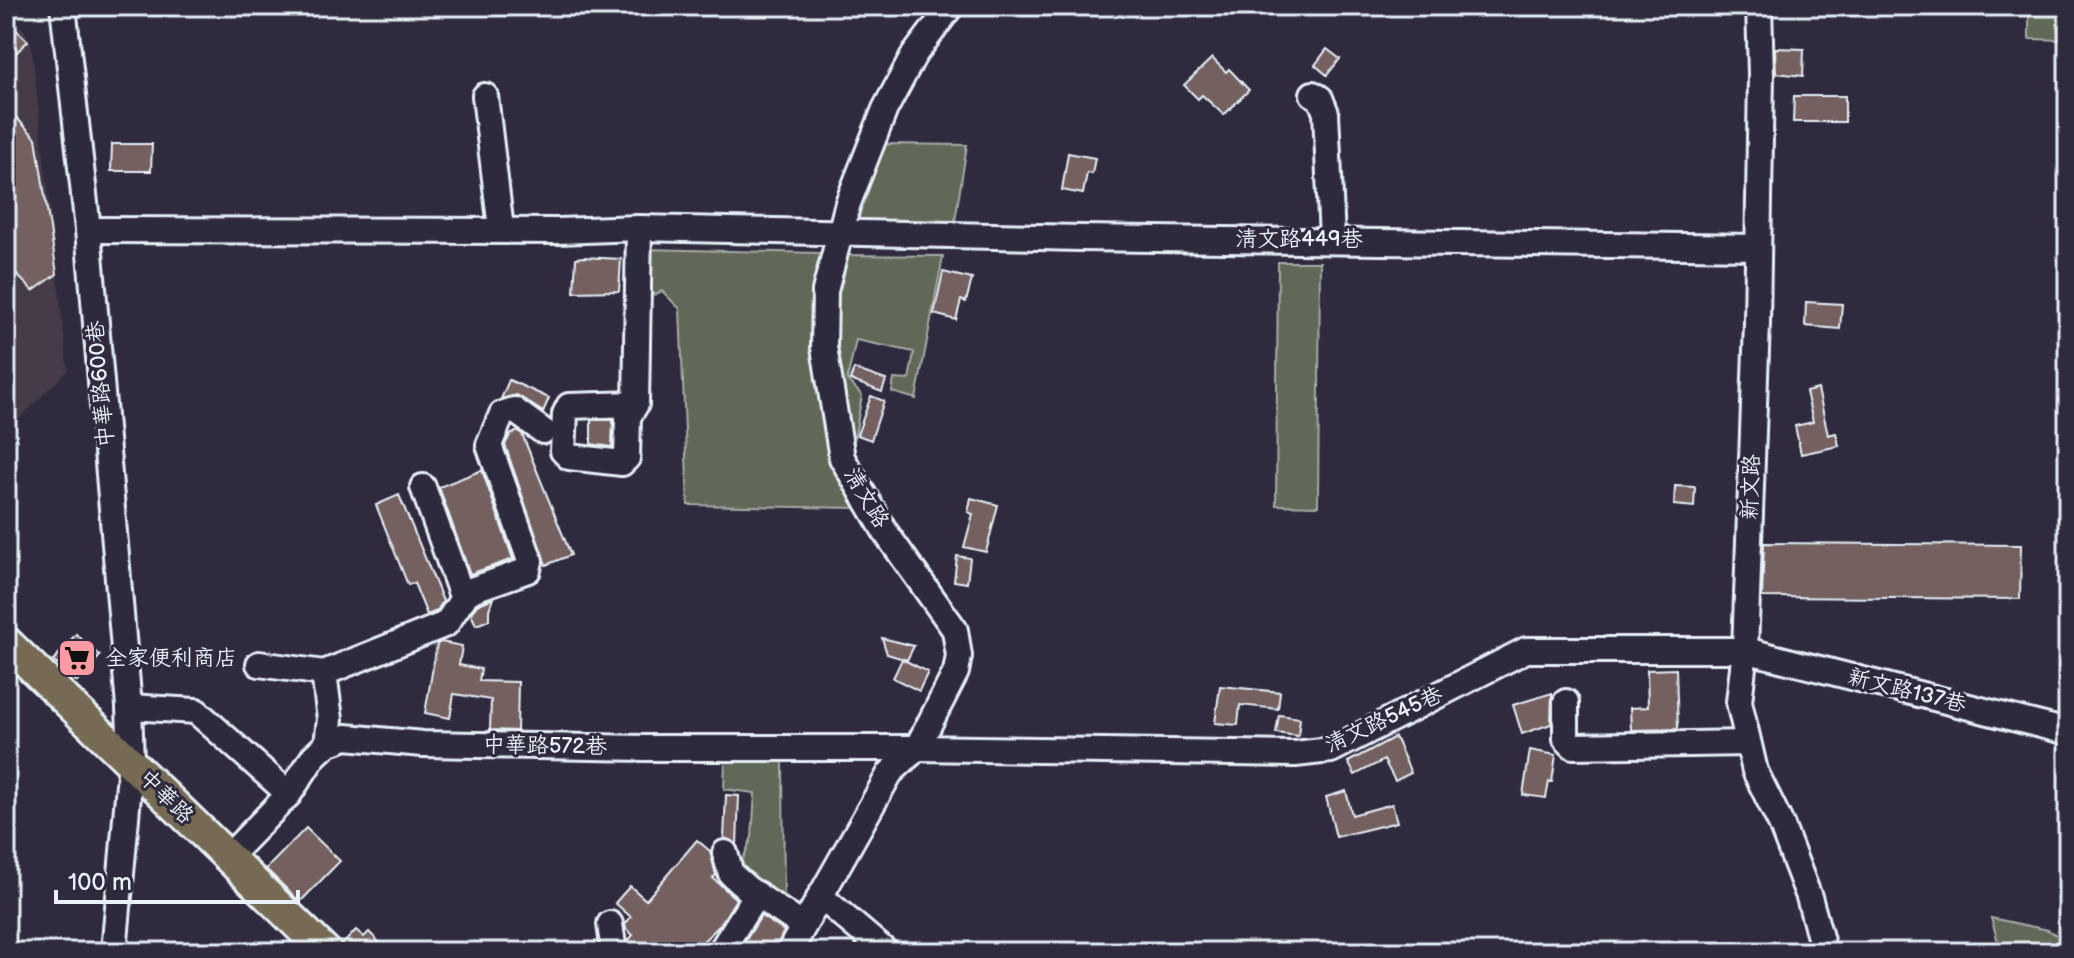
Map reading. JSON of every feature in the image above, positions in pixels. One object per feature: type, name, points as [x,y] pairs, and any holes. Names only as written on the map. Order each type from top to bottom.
[{"type":"main road","name":"中華路","points":[[6,642],[326,952]]},
{"type":"street","name":"中華路600巷","points":[[63,6],[88,230],[129,707],[131,762],[114,952]]},
{"type":"street","name":"清文路","points":[[789,952],[890,773],[917,748],[956,672],[959,656],[955,630],[886,533],[842,458],[824,347],[825,291],[839,232],[885,109],[914,55],[951,6]]},
{"type":"street","name":"新文路","points":[[1759,6],[1758,247],[1745,650],[1739,702],[1755,771],[1781,824],[1809,897],[1824,952]]},
{"type":"street","points":[[1313,94],[1320,98],[1326,113],[1332,239]]},
{"type":"street","points":[[485,96],[501,229]]},
{"type":"street","name":"清文路449巷","points":[[88,230],[558,231],[639,228],[1080,238],[1758,247]]},
{"type":"street","points":[[636,404],[639,228]]},
{"type":"street","points":[[259,664],[324,673],[446,624],[474,589],[528,570],[530,561],[489,445],[502,414],[514,410],[543,431]]},
{"type":"street","points":[[423,487],[463,599]]},
{"type":"street","name":"清文路545巷","points":[[917,748],[1295,754],[1331,750],[1526,650],[1745,650]]},
{"type":"street","name":"新文路137巷","points":[[1745,650],[2068,732]]},
{"type":"street","points":[[227,858],[289,794],[314,756],[327,744],[330,719],[324,673]]},
{"type":"street","points":[[1566,702],[1566,739],[1573,746],[1748,743]]},
{"type":"street","points":[[129,707],[196,711],[289,794]]},
{"type":"street","name":"中華路572巷","points":[[327,744],[346,737],[439,744],[661,749],[917,748]]},
{"type":"street","points":[[725,853],[731,874],[803,926]]},
{"type":"street","points":[[718,951],[757,894]]},
{"type":"street","points":[[820,896],[886,952]]},
{"type":"street","points":[[610,924],[614,952]]},
{"type":"shaded area","points":[[6,11],[31,42],[68,370],[6,432]]},
{"type":"green space","points":[[1992,6],[2068,6],[2068,40],[2029,39],[2029,10],[1992,9]]},
{"type":"green space","points":[[882,144],[967,145],[952,240],[845,239]]},
{"type":"green space","points":[[644,249],[821,253],[813,345],[820,401],[833,457],[857,508],[688,505],[680,309],[662,291],[644,300]]},
{"type":"green space","points":[[839,255],[943,256],[916,399],[892,392],[894,379],[909,380],[914,352],[856,340],[847,380],[862,395],[852,453],[832,344]]},
{"type":"green space","points":[[1278,262],[1320,262],[1318,506],[1276,505]]},
{"type":"green space","points":[[783,760],[784,907],[738,871],[752,837],[755,793],[724,789],[725,761]]},
{"type":"green space","points":[[1991,918],[2048,930],[2068,942],[2068,952],[2001,952]]},
{"type":"building","points":[[6,20],[28,41],[6,63]]},
{"type":"building","points":[[1775,48],[1804,49],[1803,76],[1776,73]]},
{"type":"building","points":[[1327,49],[1340,59],[1327,75],[1315,65]]},
{"type":"building","points":[[1212,58],[1226,72],[1229,69],[1249,90],[1224,115],[1202,95],[1198,99],[1184,85]]},
{"type":"building","points":[[1794,96],[1845,96],[1845,122],[1793,122]]},
{"type":"building","points":[[6,107],[36,138],[57,274],[33,291],[6,264]]},
{"type":"building","points":[[112,144],[152,144],[151,171],[111,171]]},
{"type":"building","points":[[1068,153],[1095,158],[1092,174],[1087,173],[1083,194],[1062,190]]},
{"type":"building","points":[[576,258],[621,259],[619,291],[574,292]]},
{"type":"building","points":[[943,272],[972,279],[966,302],[961,300],[956,320],[934,314]]},
{"type":"building","points":[[1806,302],[1842,304],[1840,329],[1805,326]]},
{"type":"building","points":[[854,369],[886,380],[882,392],[850,380]]},
{"type":"building","points":[[509,380],[549,398],[543,412],[517,395],[501,399]]},
{"type":"building","points":[[1818,389],[1828,435],[1836,433],[1839,446],[1801,454],[1795,426],[1813,422],[1806,392]]},
{"type":"building","points":[[871,396],[884,401],[871,440],[857,435]]},
{"type":"building","points":[[591,420],[613,420],[612,447],[591,444]]},
{"type":"building","points":[[518,431],[522,434],[571,555],[546,565],[505,445],[510,435]]},
{"type":"building","points":[[482,470],[513,559],[470,574],[439,487]]},
{"type":"building","points":[[1675,486],[1695,487],[1694,507],[1674,505]]},
{"type":"building","points":[[399,495],[443,601],[437,611],[427,615],[414,583],[408,585],[376,505]]},
{"type":"building","points":[[971,498],[998,505],[986,552],[964,547],[973,514],[968,512]]},
{"type":"building","points":[[1764,543],[2021,545],[2020,599],[1762,597]]},
{"type":"building","points":[[957,556],[970,558],[967,583],[954,581]]},
{"type":"building","points":[[493,598],[489,620],[476,625],[471,614],[477,605]]},
{"type":"building","name":"全家便利商店","points":[[76,634],[100,656],[77,682],[53,661]]},
{"type":"building","points":[[882,638],[914,646],[907,660],[887,654]]},
{"type":"building","points":[[437,644],[462,646],[459,665],[481,669],[479,681],[518,682],[517,731],[490,730],[491,700],[454,694],[450,718],[425,713]]},
{"type":"building","points":[[902,659],[928,672],[919,691],[893,678]]},
{"type":"building","points":[[1676,669],[1678,729],[1631,730],[1630,708],[1648,707],[1647,670]]},
{"type":"building","points":[[1220,686],[1280,692],[1278,709],[1240,705],[1238,725],[1215,723]]},
{"type":"building","points":[[1552,693],[1551,724],[1522,734],[1513,705]]},
{"type":"building","points":[[1279,715],[1300,718],[1298,736],[1276,733]]},
{"type":"building","points":[[1395,737],[1411,773],[1395,781],[1384,760],[1355,775],[1348,762]]},
{"type":"building","points":[[1530,750],[1556,755],[1546,798],[1523,795]]},
{"type":"building","points":[[1346,791],[1352,815],[1392,804],[1397,822],[1336,837],[1326,797]]},
{"type":"building","points":[[726,795],[739,796],[737,844],[724,838]]},
{"type":"building","points":[[306,828],[340,861],[300,902],[266,869]]},
{"type":"building","points":[[697,840],[710,851],[716,875],[713,878],[736,899],[720,925],[692,952],[629,952],[628,941],[633,935],[625,924],[631,917],[615,903],[630,886],[646,900]]},
{"type":"building","points":[[761,916],[784,931],[774,952],[740,952],[739,951]]},
{"type":"building","points":[[356,930],[364,937],[369,932],[379,942],[369,952],[344,952],[342,945]]},
{"type":"place","name":"全家便利商店","points":[[77,658]]}]
